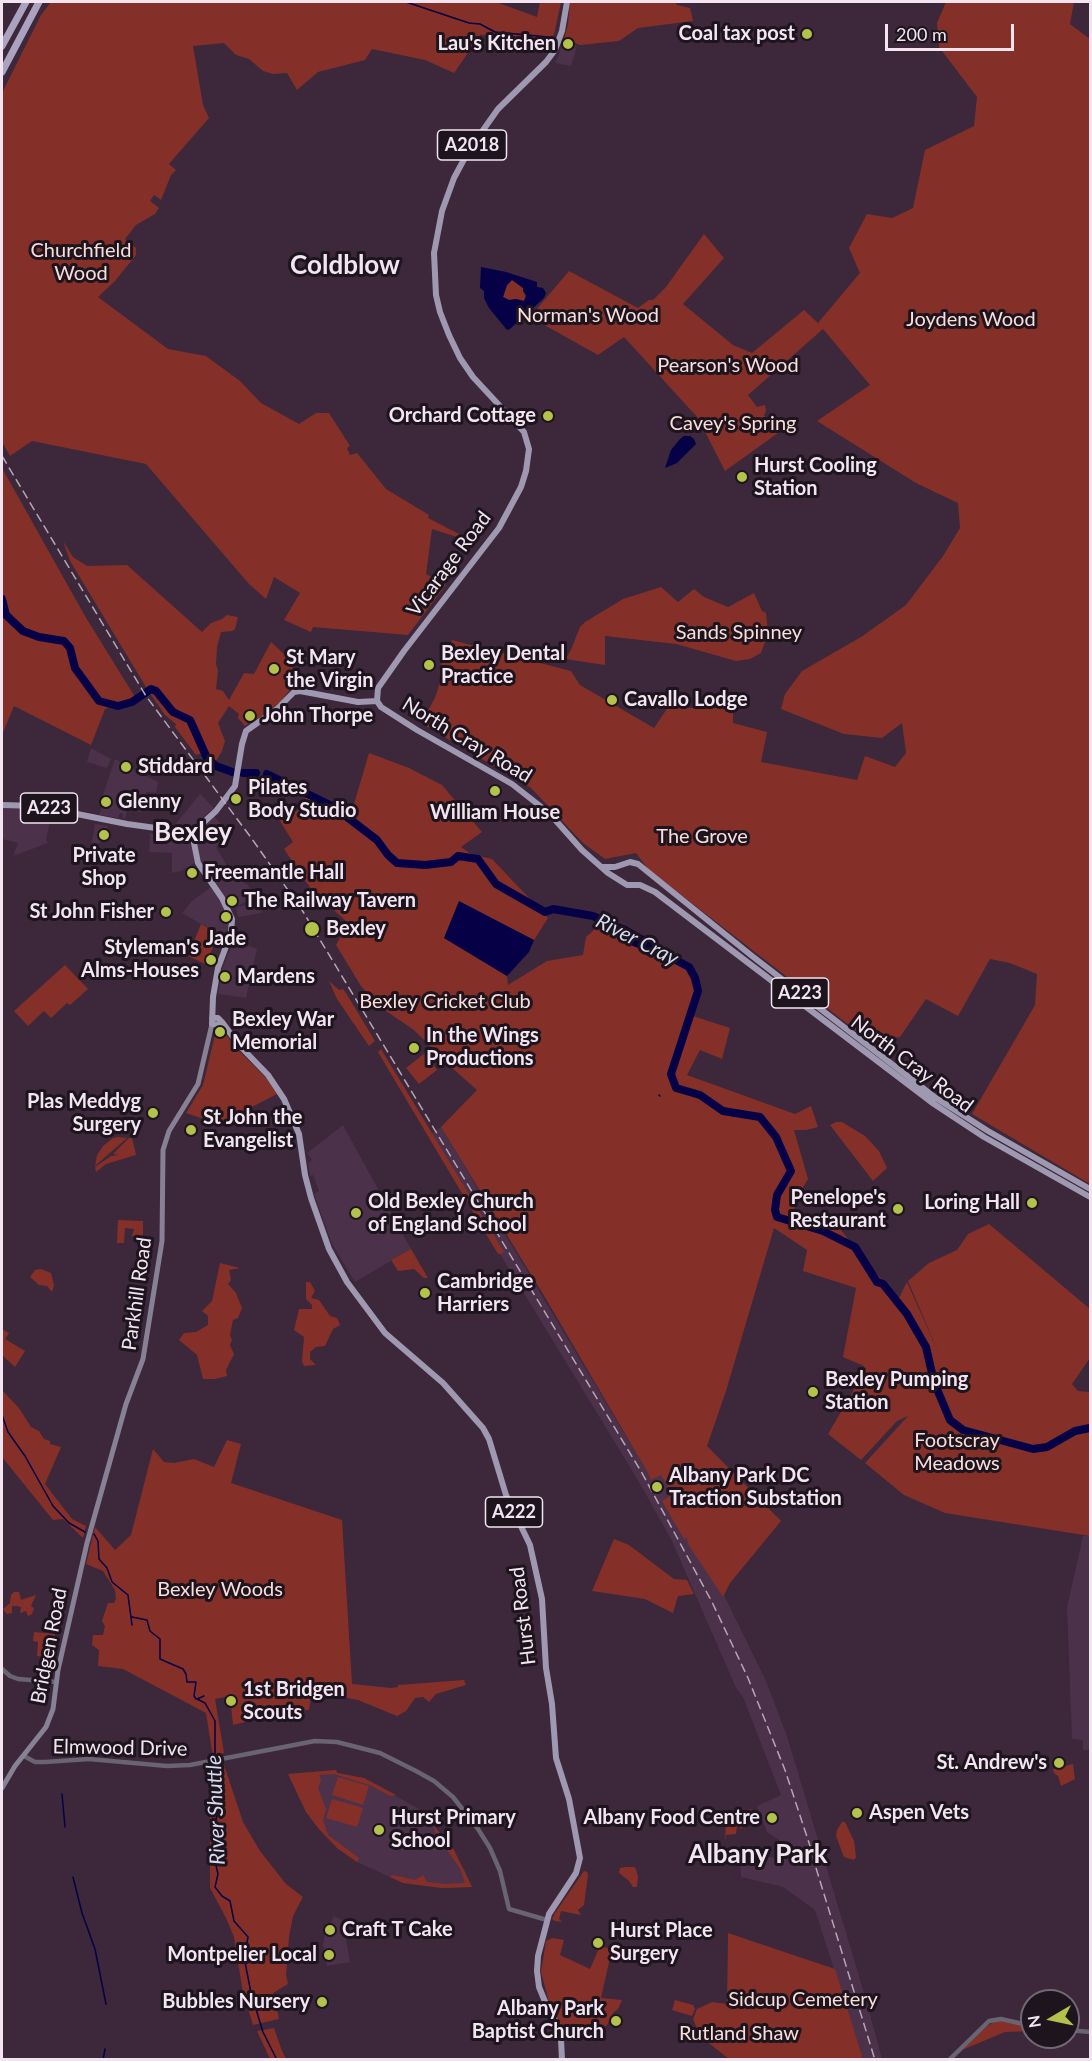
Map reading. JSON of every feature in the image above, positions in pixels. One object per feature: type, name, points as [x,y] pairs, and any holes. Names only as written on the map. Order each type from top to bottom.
[{"type":"highway","points":[[2,46],[26,2]]},
{"type":"highway","points":[[2,72],[39,2]]},
{"type":"main road","name":"Vicarage Road","points":[[377,701],[378,688],[499,528],[524,479],[529,457],[528,440],[517,423],[480,384],[460,358],[440,312],[435,286],[434,253],[447,194],[469,150],[498,109],[546,62],[558,41],[567,2]]},
{"type":"main road","name":"North Cray Road","points":[[192,833],[227,799],[235,786],[246,731],[296,692],[358,702],[377,701],[381,707],[417,730],[512,784],[549,813],[599,866]]},
{"type":"main road","name":"A223","points":[[2,805],[37,806],[127,824],[192,833]]},
{"type":"main road","points":[[192,833],[198,863],[222,898],[232,919],[231,933],[216,975],[212,1021]]},
{"type":"main road","name":"A223","points":[[599,866],[612,868],[635,862],[641,867]]},
{"type":"main road","points":[[621,880],[620,869],[624,864]]},
{"type":"main road","name":"A223","points":[[599,866],[627,885],[633,885]]},
{"type":"main road","name":"North Cray Road","points":[[641,867],[936,1098],[988,1131],[1090,1189]]},
{"type":"main road","points":[[633,885],[642,878],[641,867]]},
{"type":"main road","name":"North Cray Road","points":[[633,885],[640,885],[655,892],[942,1110],[984,1137],[1090,1197]]},
{"type":"main road","name":"Hurst Road","points":[[212,1021],[228,1030],[272,1079],[288,1106],[299,1134],[311,1198],[329,1249],[341,1273],[386,1333],[443,1383],[485,1431],[506,1495],[530,1545],[542,1599],[546,1668],[552,1704],[556,1758],[569,1798],[580,1858],[576,1873],[554,1904],[539,1945],[537,1971],[543,2000],[560,2032],[562,2060]]},
{"type":"main road","name":"Parkhill Road","points":[[89,1534],[126,1405],[143,1359],[162,1241],[161,1212],[165,1143],[169,1131],[198,1084],[212,1021]]},
{"type":"main road","name":"Bridgen Road","points":[[2,1788],[50,1718],[89,1534]]},
{"type":"street","points":[[2,1669],[18,1680],[56,1682]]},
{"type":"street","name":"Elmwood Drive","points":[[24,1756],[34,1762],[89,1759],[167,1766],[208,1762],[315,1741],[337,1742],[380,1753],[416,1770],[453,1797],[478,1829],[500,1871],[509,1909],[547,1920]]},
{"type":"street","points":[[949,2060],[989,2021],[1001,2019],[1020,2023]]},
{"type":"shaded area","points":[[564,41],[577,46],[571,66],[555,63]]},
{"type":"shaded area","points":[[91,748],[111,759],[107,768],[87,762]]},
{"type":"shaded area","points":[[115,759],[158,782],[156,793],[146,792],[142,812],[135,811],[136,807],[128,805],[125,819],[120,813],[118,818],[99,815]]},
{"type":"shaded area","points":[[200,794],[214,808],[190,828],[174,826]]},
{"type":"shaded area","points":[[2,808],[28,809],[26,820],[47,823],[49,812],[52,812],[46,840],[48,843],[13,856],[18,843],[2,839]]},
{"type":"shaded area","points":[[214,816],[230,834],[216,847],[236,881],[238,879],[248,885],[255,897],[232,909],[201,861],[196,845],[197,834]]},
{"type":"shaded area","points":[[95,824],[108,826],[106,840],[91,846]]},
{"type":"shaded area","points":[[150,833],[189,836],[195,863],[172,873],[172,853],[149,852]]},
{"type":"shaded area","points":[[211,887],[225,903],[229,916],[227,939],[182,913],[192,901]]},
{"type":"shaded area","points":[[260,901],[262,913],[238,917],[236,909],[238,907]]},
{"type":"shaded area","points":[[234,940],[257,949],[246,998],[218,994],[222,969]]},
{"type":"shaded area","name":"Old Bexley Church of England School","points":[[343,1125],[411,1249],[355,1282],[332,1244],[314,1194],[319,1191],[313,1175],[310,1176],[308,1163],[312,1160],[307,1153]]},
{"type":"shaded area","points":[[441,1127],[648,1473],[664,1470],[678,1492],[664,1499],[723,1597],[724,1595],[766,1681],[787,1736],[882,2059],[863,2059],[815,1910],[783,1887],[741,1877],[740,1853],[785,1859],[788,1846],[767,1832],[757,1806],[781,1795],[743,1697],[736,1688],[672,1541],[639,1482],[428,1136]]},
{"type":"shaded area","points":[[1083,1536],[1090,1536],[1090,1750],[1083,1750],[1083,1740],[1072,1739],[1067,1607]]},
{"type":"shaded area","name":"Hurst Primary School","points":[[336,1770],[337,1773],[364,1778],[419,1809],[439,1831],[464,1869],[472,1887],[442,1888],[403,1883],[357,1862],[337,1848],[306,1812],[288,1774]]},
{"type":"shaded area","points":[[334,1916],[349,1924],[346,1939],[350,1962],[327,1966],[323,1944]]},
{"type":"green space","name":"Churchfield Wood","points":[[51,2],[496,2],[537,17],[540,2],[561,2],[554,35],[546,42],[481,34],[454,73],[425,60],[372,49],[365,60],[318,72],[297,90],[287,73],[273,74],[263,71],[249,59],[236,55],[224,43],[193,46],[203,105],[209,118],[169,164],[176,170],[171,175],[161,200],[154,195],[150,201],[159,208],[155,214],[136,225],[125,239],[136,248],[136,255],[115,281],[98,297],[168,349],[206,356],[240,381],[261,403],[299,424],[316,413],[329,413],[350,446],[347,448],[350,455],[357,453],[386,489],[429,515],[428,518],[459,534],[457,537],[432,529],[426,574],[446,585],[408,635],[313,627],[311,632],[284,620],[300,593],[274,577],[266,599],[249,584],[146,464],[32,441],[10,456],[2,442],[2,93],[41,15]]},
{"type":"green space","points":[[570,2],[675,2],[677,5],[690,8],[693,21],[638,28],[619,41],[580,45],[564,39]]},
{"type":"green space","points":[[946,2],[1074,2],[1070,24],[1090,39],[1090,1184],[972,1114],[1035,1005],[1037,974],[1010,963],[990,959],[958,1016],[926,999],[900,1037],[872,1043],[648,869],[636,853],[605,859],[583,843],[531,788],[421,723],[435,698],[440,682],[439,670],[452,640],[571,671],[580,685],[654,728],[673,700],[683,708],[733,708],[733,723],[767,732],[761,762],[857,780],[865,756],[895,767],[906,753],[902,723],[882,738],[844,734],[781,709],[785,694],[802,671],[861,637],[906,605],[943,556],[960,528],[958,503],[916,483],[817,421],[870,385],[823,329],[748,395],[757,407],[765,405],[764,415],[778,433],[725,471],[698,418],[624,337],[598,355],[530,317],[569,271],[638,308],[649,300],[653,300],[666,287],[704,234],[724,258],[683,304],[733,345],[752,353],[804,310],[818,323],[860,273],[849,248],[867,214],[892,218],[913,208],[925,150],[974,126],[977,97],[939,47],[937,23]]},
{"type":"green space","points":[[512,280],[523,288],[526,295],[524,301],[509,300],[503,297],[507,285]]},
{"type":"green space","points":[[2,468],[85,616],[135,697],[105,709],[91,745],[14,706],[2,735]]},
{"type":"green space","points":[[63,541],[73,557],[87,566],[127,565],[202,632],[211,623],[227,615],[238,617],[235,629],[221,632],[217,647],[216,689],[223,691],[229,700],[244,673],[254,674],[271,642],[287,657],[293,668],[292,687],[281,701],[255,720],[251,716],[253,720],[249,722],[241,714],[248,724],[245,726],[238,718],[239,714],[229,706],[218,723],[225,741],[216,761],[209,758],[206,752],[196,755],[175,727],[176,724],[165,715],[149,692],[70,561]]},
{"type":"green space","name":"Sands Spinney","points":[[661,587],[678,602],[694,589],[704,597],[728,607],[754,593],[762,611],[766,613],[768,633],[761,653],[750,659],[736,661],[676,644],[605,636],[605,665],[565,659],[580,627],[585,622],[623,599]]},
{"type":"green space","points":[[369,753],[409,768],[442,785],[482,832],[461,847],[471,854],[492,859],[548,918],[534,940],[459,902],[444,938],[507,976],[508,985],[547,961],[583,955],[586,937],[601,918],[689,967],[698,991],[690,1015],[730,1028],[722,1059],[700,1050],[687,1075],[795,1114],[811,1106],[818,1127],[794,1130],[808,1179],[802,1189],[796,1189],[794,1213],[812,1220],[836,1224],[896,1297],[891,1297],[895,1306],[907,1282],[940,1356],[908,1281],[929,1263],[957,1250],[968,1234],[989,1224],[1090,1309],[1090,1358],[1072,1384],[1078,1391],[1090,1392],[1090,1536],[945,1513],[904,1495],[865,1463],[908,1416],[897,1421],[861,1460],[828,1434],[856,1386],[864,1366],[843,1357],[856,1288],[803,1271],[807,1250],[774,1228],[726,1391],[707,1446],[781,1521],[730,1583],[723,1597],[688,1544],[687,1538],[684,1539],[662,1501],[672,1494],[661,1475],[651,1480],[546,1299],[441,1127],[477,1090],[414,1030],[380,1007],[361,986],[336,945],[348,923],[311,889],[284,849],[293,842],[280,821],[286,807],[297,811],[307,796],[349,821]]},
{"type":"green space","points":[[201,924],[219,935],[205,964],[188,956]]},
{"type":"green space","points":[[65,965],[88,989],[70,1005],[67,1003],[51,1018],[44,1011],[28,1026],[14,1011]]},
{"type":"green space","points":[[329,981],[346,993],[375,1041],[369,1046],[337,999]]},
{"type":"green space","points":[[224,1032],[236,1048],[266,1078],[277,1094],[219,1124],[186,1113],[203,1085],[215,1035],[220,1036]]},
{"type":"green space","points":[[381,1049],[504,1252],[501,1254],[498,1254],[378,1052]]},
{"type":"green space","points":[[425,1053],[437,1070],[419,1084],[406,1068]]},
{"type":"green space","points":[[842,1122],[865,1136],[879,1151],[887,1168],[873,1181],[830,1125]]},
{"type":"green space","points":[[118,1137],[127,1138],[95,1166],[97,1155],[103,1146]]},
{"type":"green space","points":[[129,1138],[132,1138],[136,1155],[106,1164],[96,1172],[95,1167],[111,1156],[119,1155],[113,1154]]},
{"type":"green space","points":[[118,1220],[143,1221],[143,1236],[132,1236],[134,1229],[125,1228],[124,1243],[117,1243]]},
{"type":"green space","points":[[411,1249],[428,1278],[424,1278],[414,1269],[398,1271],[391,1260]]},
{"type":"green space","points":[[220,1263],[240,1268],[229,1270],[231,1280],[228,1284],[236,1293],[242,1308],[238,1318],[233,1320],[230,1345],[234,1354],[226,1370],[227,1376],[203,1379],[197,1355],[179,1340],[184,1333],[196,1332],[208,1325],[208,1316],[202,1311],[212,1301]]},
{"type":"green space","points":[[41,1269],[51,1273],[54,1285],[52,1292],[47,1286],[39,1285],[30,1277],[35,1270]]},
{"type":"green space","points":[[306,1282],[310,1282],[315,1291],[311,1298],[319,1300],[330,1316],[337,1318],[340,1325],[333,1329],[325,1346],[316,1347],[310,1352],[310,1359],[316,1365],[304,1366],[302,1361],[304,1337],[294,1330],[299,1309],[312,1309],[312,1305],[306,1299]]},
{"type":"green space","points":[[2,1329],[9,1333],[5,1339],[25,1351],[15,1367],[2,1355]]},
{"type":"green space","points":[[2,1390],[19,1408],[31,1427],[39,1431],[44,1439],[50,1441],[50,1444],[61,1447],[45,1484],[72,1519],[86,1526],[83,1538],[63,1519],[53,1520],[2,1457]]},
{"type":"green space","name":"Bexley Woods","points":[[227,1440],[241,1444],[231,1483],[342,1520],[352,1684],[391,1688],[398,1687],[398,1685],[464,1680],[466,1685],[436,1694],[429,1702],[423,1697],[415,1698],[406,1711],[397,1716],[358,1700],[312,1691],[309,1710],[289,1711],[233,1725],[231,1706],[237,1704],[235,1695],[215,1699],[224,1753],[213,1757],[206,1713],[123,1669],[98,1666],[99,1650],[92,1645],[93,1635],[103,1635],[105,1626],[102,1621],[108,1603],[114,1603],[116,1599],[115,1590],[103,1571],[86,1564],[95,1527],[115,1550],[131,1535],[153,1449],[164,1462],[174,1463],[194,1459],[214,1467]]},
{"type":"green space","points":[[614,1539],[629,1545],[674,1579],[687,1580],[694,1594],[678,1596],[673,1613],[645,1599],[592,1591]]},
{"type":"green space","points":[[14,1592],[19,1592],[21,1600],[36,1595],[31,1606],[34,1608],[32,1614],[28,1616],[26,1611],[20,1613],[21,1607],[16,1606],[12,1606],[12,1613],[5,1612],[3,1609],[10,1603]]},
{"type":"green space","points":[[34,1632],[55,1634],[50,1658],[37,1656],[38,1642],[33,1641]]},
{"type":"green space","points":[[1073,1764],[1075,1779],[1061,1786],[1053,1769],[1061,1769]]},
{"type":"green space","points":[[224,1765],[243,1822],[260,1851],[286,1884],[303,1897],[293,1916],[289,1937],[286,1975],[288,1984],[273,1993],[279,2019],[253,2025],[243,1993],[234,1937],[210,1888],[210,1767]]},
{"type":"green space","points":[[336,1770],[337,1773],[364,1778],[396,1795],[390,1796],[372,1786],[334,1774],[319,1775],[321,1781],[318,1788],[326,1809],[323,1820],[328,1835],[359,1858],[357,1862],[337,1848],[318,1828],[306,1812],[288,1774]]},
{"type":"green space","points":[[338,1777],[369,1786],[363,1805],[332,1795]]},
{"type":"green space","points":[[332,1799],[363,1808],[357,1827],[326,1818]]},
{"type":"green space","points":[[751,1809],[755,1820],[748,1826],[743,1824],[741,1830],[737,1827],[736,1834],[726,1835],[725,1842],[726,1818]]},
{"type":"green space","points":[[842,1822],[845,1822],[854,1841],[856,1857],[854,1860],[844,1857],[836,1836]]},
{"type":"green space","points":[[433,1825],[454,1850],[472,1887],[442,1888],[403,1883],[390,1877],[393,1875],[415,1880],[423,1875],[427,1882],[465,1883],[460,1869],[435,1832]]},
{"type":"green space","points":[[620,1868],[636,1869],[637,1887],[633,1887],[619,1873]]},
{"type":"green space","points":[[584,1871],[588,1875],[584,1905],[578,1910],[581,1915],[561,1911],[559,1919],[562,1922],[555,1921],[552,1919],[555,1913]]},
{"type":"green space","name":"Sidcup Cemetery","points":[[728,1933],[835,1969],[863,2059],[729,2059],[700,2036],[693,2019],[697,2009],[712,2002],[727,2004]]},
{"type":"green space","points":[[553,1938],[564,1940],[560,1955],[590,1969],[600,1946],[612,1949],[601,1998],[622,2000],[607,2025],[602,2029],[589,2032],[563,2032],[549,2002],[541,1972],[546,1941]]},
{"type":"green space","points":[[675,2000],[693,2005],[695,2009],[692,2016],[672,2010]]},
{"type":"green space","points":[[995,2021],[1001,2021],[1020,2025],[1020,2031],[1005,2032],[962,2050]]},
{"type":"green space","points":[[274,2028],[286,2059],[270,2059],[257,2031]]},
{"type":"water","points":[[481,267],[537,282],[537,287],[543,288],[546,293],[544,298],[507,330],[489,308],[484,298],[484,291],[480,288]],"holes":[[[512,280],[523,288],[526,296],[524,301],[509,300],[503,297],[507,285]]]},
{"type":"water","points":[[684,436],[690,436],[696,444],[677,463],[665,468],[671,450]]},
{"type":"water","points":[[459,901],[534,940],[529,952],[507,976],[444,938]]},
{"type":"water","points":[[606,919],[626,926],[647,938],[650,947],[638,948],[625,943],[612,934],[605,922]]},
{"type":"waterway","points":[[406,2],[469,23],[480,24],[495,32],[548,37],[555,40]]},
{"type":"waterway","name":"River Cray","points":[[2,599],[6,615],[23,631],[39,637],[64,641],[70,648],[75,668],[99,701],[118,706],[132,702],[151,689],[156,691],[173,712],[190,720],[207,758],[216,766],[235,773]]},
{"type":"waterway","name":"River Cray","points":[[243,773],[256,773]]},
{"type":"waterway","name":"River Cray","points":[[267,774],[334,807],[377,840],[397,863],[425,865],[451,862],[458,856],[478,859],[496,884],[545,912],[553,909],[593,916],[615,926]]},
{"type":"waterway","name":"River Cray","points":[[643,943],[689,967],[698,991],[671,1074],[676,1088],[700,1095],[723,1111],[760,1117],[776,1137],[791,1171],[777,1195],[775,1210],[777,1217],[823,1231],[855,1247],[877,1282],[883,1284],[907,1314],[926,1347],[934,1382],[950,1420],[963,1430],[1033,1449],[1047,1447],[1075,1431],[1090,1428]]},
{"type":"waterway","name":"River Shuttle","points":[[2,1415],[8,1432],[25,1456],[53,1506],[69,1523],[85,1532]]},
{"type":"waterway","name":"River Shuttle","points":[[94,1534],[98,1541],[99,1559],[107,1568],[112,1582],[128,1595],[132,1625]]},
{"type":"waterway","name":"River Shuttle","points":[[132,1617],[147,1620],[150,1631],[160,1639],[160,1659],[183,1669],[187,1682],[196,1682],[194,1696],[196,1699]]},
{"type":"waterway","name":"River Shuttle","points":[[197,1699],[204,1696]]},
{"type":"waterway","name":"River Shuttle","points":[[197,1699],[205,1703],[215,1721],[215,1758]]},
{"type":"waterway","name":"River Shuttle","points":[[216,1763],[220,1791],[219,1810],[215,1822],[219,1839],[213,1853],[218,1874],[215,1887],[222,1896],[230,1901],[234,1921],[248,1937],[244,1957],[251,1993],[263,2032],[277,2060]]},
{"type":"waterway","points":[[62,1794],[65,1827]]},
{"type":"waterway","points":[[73,1877],[82,1913],[95,1949],[106,2004]]},
{"type":"waterway","points":[[103,2060],[105,2049]]},
{"type":"railway","points":[[2,456],[146,696],[302,910],[642,1473],[712,1602],[748,1678],[785,1770],[812,1852]]},
{"type":"railway","points":[[812,1855],[875,2060]]},
{"type":"place","name":"Coal tax post","points":[[807,34]]},
{"type":"place","name":"Lau's Kitchen","points":[[568,44]]},
{"type":"place","name":"Orchard Cottage","points":[[548,416]]},
{"type":"place","name":"Hurst Cooling Station","points":[[742,477]]},
{"type":"place","name":"Bexley Dental Practice","points":[[429,665]]},
{"type":"place","name":"St Mary the Virgin","points":[[274,669]]},
{"type":"place","name":"Cavallo Lodge","points":[[612,700]]},
{"type":"place","name":"John Thorpe","points":[[250,716]]},
{"type":"place","name":"Stiddard","points":[[126,767]]},
{"type":"place","name":"William House","points":[[495,791]]},
{"type":"place","name":"Pilates Body Studio","points":[[236,799]]},
{"type":"place","name":"Glenny","points":[[106,802]]},
{"type":"place","name":"Private Shop","points":[[104,835]]},
{"type":"place","name":"Freemantle Hall","points":[[192,873]]},
{"type":"place","name":"The Railway Tavern","points":[[232,901]]},
{"type":"place","name":"St John Fisher","points":[[166,912]]},
{"type":"place","name":"Jade","points":[[226,917]]},
{"type":"place","name":"Bexley","points":[[312,929]]},
{"type":"place","name":"Styleman's Alms-Houses","points":[[211,960]]},
{"type":"place","name":"Mardens","points":[[225,977]]},
{"type":"place","name":"Bexley War Memorial","points":[[220,1032]]},
{"type":"place","name":"In the Wings Productions","points":[[414,1048]]},
{"type":"place","name":"Plas Meddyg Surgery","points":[[153,1113]]},
{"type":"place","name":"St John the Evangelist","points":[[191,1130]]},
{"type":"place","name":"Loring Hall","points":[[1032,1203]]},
{"type":"place","name":"Penelope's Restaurant","points":[[898,1209]]},
{"type":"place","name":"Old Bexley Church of England School","points":[[356,1213]]},
{"type":"place","name":"Cambridge Harriers","points":[[425,1293]]},
{"type":"place","name":"Bexley Pumping Station","points":[[813,1392]]},
{"type":"place","name":"Albany Park DC Traction Substation","points":[[657,1487]]},
{"type":"place","name":"1st Bridgen Scouts","points":[[231,1701]]},
{"type":"place","name":"St. Andrew's","points":[[1059,1763]]},
{"type":"place","name":"Aspen Vets","points":[[857,1813]]},
{"type":"place","name":"Albany Food Centre","points":[[772,1818]]},
{"type":"place","name":"Hurst Primary School","points":[[379,1830]]},
{"type":"place","name":"Craft T Cake","points":[[330,1930]]},
{"type":"place","name":"Hurst Place Surgery","points":[[598,1943]]},
{"type":"place","name":"Montpelier Local","points":[[329,1955]]},
{"type":"place","name":"Bubbles Nursery","points":[[322,2002]]},
{"type":"place","name":"Albany Park Baptist Church","points":[[616,2021]]},
{"type":"district","name":"Coldblow","points":[[345,266]]},
{"type":"district","name":"Bexley","points":[[193,833]]},
{"type":"district","name":"Albany Park","points":[[758,1855]]},
{"type":"park label","name":"Norman's Wood","points":[[588,316]]},
{"type":"park label","name":"Joydens Wood","points":[[971,320]]},
{"type":"park label","name":"Pearson's Wood","points":[[728,366]]},
{"type":"park label","name":"Cavey's Spring","points":[[733,424]]},
{"type":"park label","name":"The Grove","points":[[702,837]]},
{"type":"park label","name":"Bexley Cricket Club","points":[[445,1002]]},
{"type":"park label","name":"Footscray Meadows","points":[[957,1452]]},
{"type":"park label","name":"Rutland Shaw","points":[[739,2034]]}]
